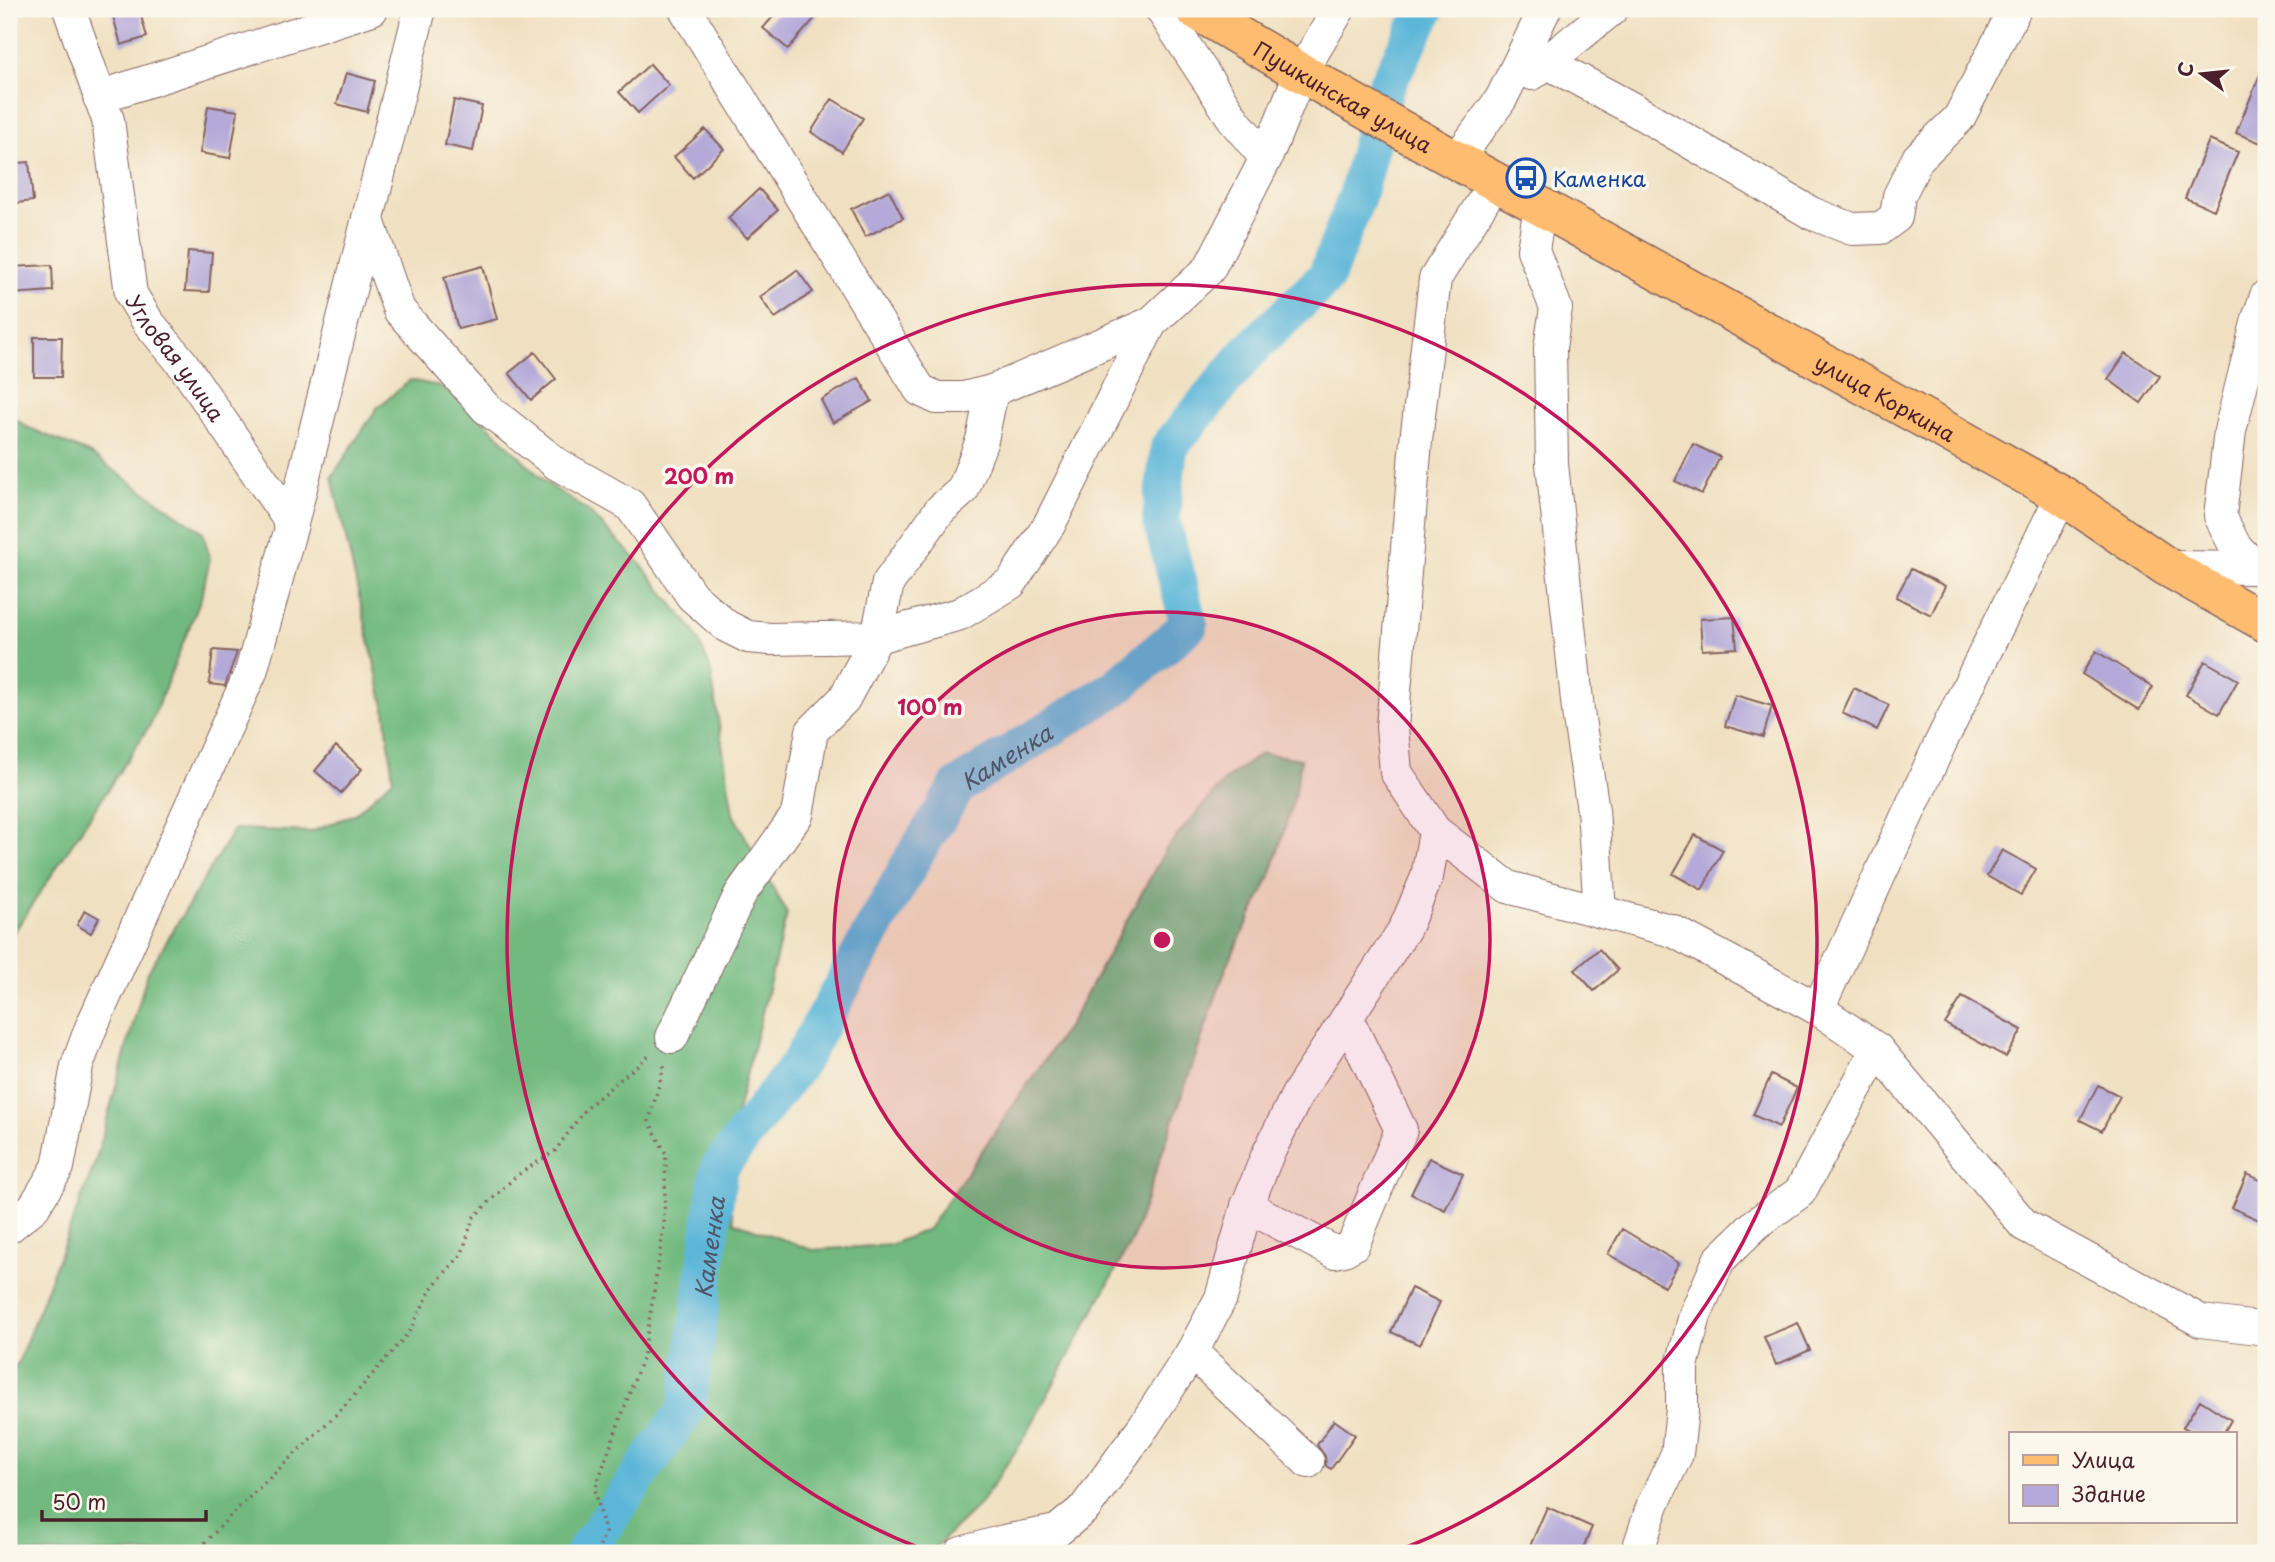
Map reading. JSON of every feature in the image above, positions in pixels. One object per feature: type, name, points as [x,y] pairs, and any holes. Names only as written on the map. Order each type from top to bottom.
[{"type":"main road","name":"Пушкинская улица","points":[[1194,9],[1300,74],[1495,182]]},
{"type":"main road","name":"улица Коркина","points":[[1495,182],[2062,495],[2166,567],[2266,624]]},
{"type":"street","name":"Угловая улица","points":[[69,9],[108,120],[131,294],[148,322],[182,363],[292,524]]},
{"type":"street","points":[[99,97],[372,9]]},
{"type":"street","points":[[9,1227],[34,1208],[58,1167],[77,1066],[90,1030],[251,672],[292,524],[420,9]]},
{"type":"street","points":[[685,9],[920,390],[937,398],[962,398],[992,391],[1151,323],[1209,269],[1266,158],[1300,74],[1339,9]]},
{"type":"street","points":[[1161,9],[1236,123],[1266,158]]},
{"type":"street","points":[[1455,162],[1501,99],[1545,9]]},
{"type":"street","points":[[1501,99],[1612,9]]},
{"type":"street","points":[[1546,62],[1635,110],[1811,213],[1852,229],[1881,228],[1896,217],[1899,196],[1919,158],[1959,118],[2015,9]]},
{"type":"street","points":[[1495,182],[1435,279],[1416,441],[1392,727],[1396,772],[1435,831],[1508,887],[1673,931],[1818,1009],[1877,1049],[2024,1225],[2201,1321],[2266,1329]]},
{"type":"street","points":[[1540,206],[1533,250],[1556,308],[1550,348],[1552,464],[1579,719],[1593,810],[1600,911]]},
{"type":"street","points":[[368,219],[399,310],[486,408],[557,464],[630,505],[692,596],[726,626],[748,637],[877,638],[960,614],[1010,583],[1049,525],[1151,323]]},
{"type":"street","points":[[2261,570],[2235,546],[2220,516],[2230,431],[2266,296]]},
{"type":"street","points":[[671,1037],[741,893],[797,815],[812,731],[844,699],[877,638],[888,583],[940,510],[963,490],[982,440],[992,391]]},
{"type":"street","points":[[1818,1009],[1940,744],[2062,495]]},
{"type":"street","points":[[2166,567],[2261,570]]},
{"type":"street","points":[[961,1553],[1057,1531],[1085,1508],[1144,1426],[1192,1352],[1221,1298],[1247,1206],[1267,1156],[1297,1095],[1405,928],[1427,877],[1435,831]]},
{"type":"street","points":[[1247,1206],[1334,1252],[1353,1245],[1401,1130],[1347,1018]]},
{"type":"street","points":[[1637,1553],[1653,1504],[1678,1454],[1682,1366],[1695,1315],[1719,1260],[1756,1224],[1800,1192],[1877,1049]]},
{"type":"street","points":[[1192,1352],[1308,1462]]},
{"type":"path","points":[[195,1553],[344,1407],[409,1332],[433,1286],[462,1254],[473,1218],[516,1176],[555,1151],[586,1108],[671,1037]]},
{"type":"path","points":[[597,1553],[605,1532],[595,1489],[643,1353],[664,1227],[666,1154],[649,1121],[671,1037]]},
{"type":"green space","points":[[410,380],[438,386],[466,403],[544,481],[589,512],[638,561],[694,631],[710,667],[733,814],[787,914],[728,1147],[728,1191],[734,1222],[812,1250],[890,1245],[928,1229],[1072,1020],[1166,849],[1225,780],[1262,753],[1301,759],[1294,798],[1270,877],[1227,965],[1132,1240],[1023,1440],[979,1505],[929,1553],[9,1553],[9,1373],[18,1363],[95,1163],[147,974],[234,829],[311,832],[355,814],[393,779],[385,710],[332,477],[377,408]]},
{"type":"green space","points":[[9,414],[27,427],[90,454],[203,532],[210,559],[201,598],[150,725],[9,940]]},
{"type":"building","points":[[111,9],[139,9],[147,37],[121,45]]},
{"type":"building","points":[[780,9],[823,9],[788,49],[763,28]]},
{"type":"building","points":[[2266,60],[2266,145],[2236,133]]},
{"type":"building","points":[[650,64],[669,85],[638,113],[619,92]]},
{"type":"building","points":[[346,73],[375,81],[367,112],[337,104]]},
{"type":"building","points":[[832,99],[863,118],[842,152],[811,132]]},
{"type":"building","points":[[454,100],[482,106],[473,151],[445,145]]},
{"type":"building","points":[[208,106],[238,111],[230,158],[200,153]]},
{"type":"building","points":[[705,129],[724,149],[693,178],[674,157]]},
{"type":"building","points":[[2209,140],[2238,152],[2214,210],[2185,198]]},
{"type":"building","points":[[29,162],[33,201],[9,204],[9,164]]},
{"type":"building","points":[[759,189],[778,210],[747,238],[728,218]]},
{"type":"building","points":[[889,190],[903,218],[865,237],[851,209]]},
{"type":"building","points":[[188,251],[212,253],[209,292],[185,291]]},
{"type":"building","points":[[52,265],[53,291],[9,294],[9,267]]},
{"type":"building","points":[[483,266],[497,319],[458,329],[444,277]]},
{"type":"building","points":[[797,270],[813,292],[775,318],[760,297]]},
{"type":"building","points":[[34,337],[62,337],[61,377],[34,377]]},
{"type":"building","points":[[535,352],[556,379],[531,400],[509,373]]},
{"type":"building","points":[[2126,353],[2160,376],[2141,403],[2108,379]]},
{"type":"building","points":[[859,378],[872,401],[833,423],[821,400]]},
{"type":"building","points":[[1693,444],[1720,457],[1702,494],[1675,481]]},
{"type":"building","points":[[1911,569],[1945,586],[1931,615],[1896,597]]},
{"type":"building","points":[[1734,617],[1737,648],[1702,650],[1700,619]]},
{"type":"building","points":[[213,650],[237,652],[225,686],[209,684]]},
{"type":"building","points":[[2096,651],[2153,687],[2139,710],[2082,674]]},
{"type":"building","points":[[2205,661],[2238,680],[2219,714],[2186,695]]},
{"type":"building","points":[[1854,688],[1889,705],[1877,730],[1842,713]]},
{"type":"building","points":[[1735,695],[1772,706],[1763,737],[1725,726]]},
{"type":"building","points":[[336,746],[362,769],[341,793],[315,771]]},
{"type":"building","points":[[1695,835],[1723,850],[1702,890],[1673,874]]},
{"type":"building","points":[[2002,850],[2036,869],[2021,895],[1987,876]]},
{"type":"building","points":[[85,910],[99,918],[91,933],[77,925]]},
{"type":"building","points":[[1599,949],[1618,970],[1594,991],[1575,970]]},
{"type":"building","points":[[1962,997],[2022,1030],[2006,1057],[1945,1024]]},
{"type":"building","points":[[1771,1075],[1797,1088],[1779,1127],[1753,1115]]},
{"type":"building","points":[[2098,1085],[2120,1096],[2102,1131],[2080,1120]]},
{"type":"building","points":[[1429,1158],[1463,1174],[1445,1210],[1411,1194]]},
{"type":"building","points":[[2247,1174],[2266,1183],[2266,1223],[2232,1208]]},
{"type":"building","points":[[1622,1229],[1679,1263],[1665,1287],[1608,1254]]},
{"type":"building","points":[[1411,1288],[1440,1302],[1420,1345],[1391,1332]]},
{"type":"building","points":[[1798,1323],[1810,1350],[1776,1365],[1764,1337]]},
{"type":"building","points":[[2200,1400],[2231,1420],[2224,1432],[2192,1432],[2183,1427]]},
{"type":"building","points":[[1334,1420],[1355,1435],[1331,1469],[1326,1466],[1325,1456],[1317,1445]]},
{"type":"building","points":[[1547,1507],[1592,1527],[1581,1553],[1527,1553]]},
{"type":"waterway","name":"Каменка","points":[[584,1553],[687,1408],[719,1168],[800,1062],[914,856],[958,786],[1115,688],[1189,625],[1161,519],[1169,447],[1249,351],[1326,277],[1357,196],[1385,88],[1426,9]]},
{"type":"place","name":"Каменка","points":[[1526,178]]}]
